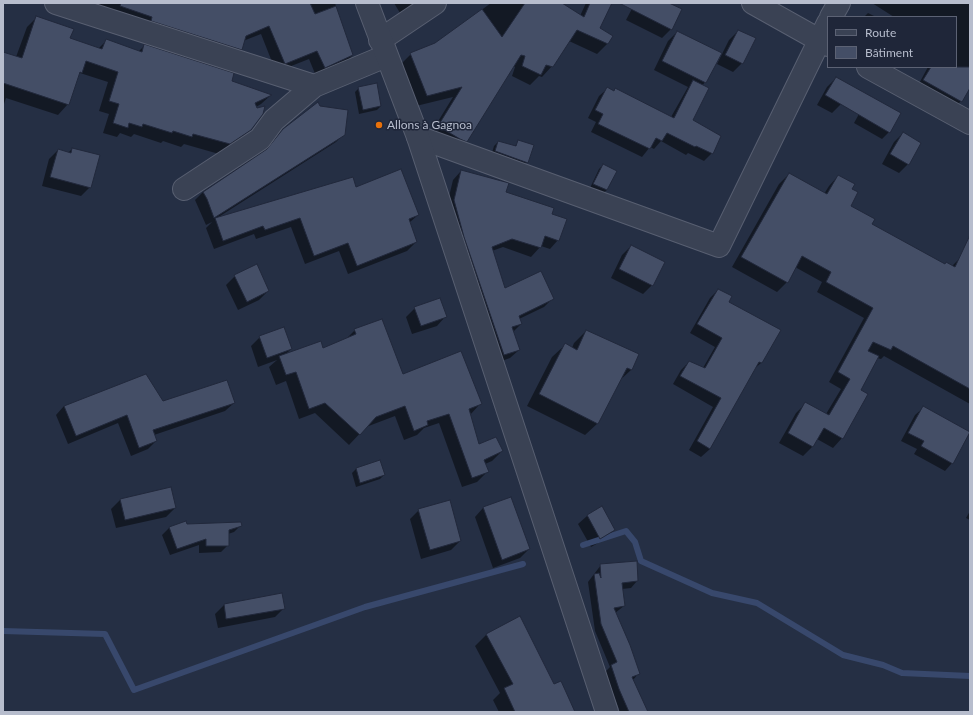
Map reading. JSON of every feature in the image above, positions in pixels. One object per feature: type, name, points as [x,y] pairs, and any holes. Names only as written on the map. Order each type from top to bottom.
[{"type":"street","points":[[56,3],[314,86]]},
{"type":"street","points":[[367,3],[418,137],[607,712]]},
{"type":"street","points":[[184,189],[260,139],[274,120],[314,86],[383,48],[435,3]]},
{"type":"street","points":[[418,137],[718,246],[825,36],[753,3]]},
{"type":"street","points":[[832,16],[839,3]]},
{"type":"street","points":[[870,68],[970,124]]},
{"type":"building","points":[[121,3],[310,3],[315,14],[336,6],[353,55],[325,68],[317,51],[285,64],[269,26],[246,36],[242,50],[151,21],[152,17],[120,6]]},
{"type":"building","points":[[525,3],[562,3],[584,17],[590,3],[612,3],[600,28],[613,36],[608,44],[577,30],[553,67],[546,65],[541,75],[522,66],[525,56],[521,55],[467,142],[460,139],[438,126],[462,87],[427,96],[410,53],[435,43],[482,9],[502,37]]},
{"type":"building","points":[[619,3],[669,3],[682,9],[672,30]]},
{"type":"building","points":[[36,16],[74,29],[70,38],[102,49],[106,39],[142,52],[144,44],[234,73],[232,81],[272,95],[255,103],[257,108],[265,106],[263,114],[251,130],[230,144],[193,134],[192,137],[173,131],[172,133],[143,124],[142,127],[129,123],[128,128],[113,123],[119,104],[109,101],[118,72],[86,61],[82,73],[80,72],[69,105],[3,83],[3,52],[22,58]]},
{"type":"building","points":[[738,30],[756,38],[743,64],[725,55]]},
{"type":"building","points":[[677,31],[722,53],[706,83],[662,61]]},
{"type":"building","points":[[970,67],[970,88],[962,102],[923,80],[930,68]]},
{"type":"building","points":[[836,77],[901,113],[890,133],[825,95]]},
{"type":"building","points":[[693,80],[709,88],[693,120],[721,136],[713,154],[667,133],[662,141],[656,138],[650,149],[598,124],[603,114],[595,110],[607,87],[614,91],[615,88],[674,118]]},
{"type":"building","points":[[377,83],[381,106],[363,110],[358,87]]},
{"type":"building","points":[[318,102],[320,106],[348,110],[345,135],[214,218],[203,192],[267,149],[283,129]]},
{"type":"building","points":[[903,132],[921,143],[909,165],[890,154]]},
{"type":"building","points":[[518,140],[534,145],[528,163],[495,151],[498,141],[516,146]]},
{"type":"building","points":[[72,148],[100,155],[91,188],[50,177],[58,149],[71,153]]},
{"type":"building","points":[[603,164],[617,171],[607,190],[593,184]]},
{"type":"building","points":[[401,169],[419,215],[409,219],[417,242],[357,266],[348,243],[314,256],[300,218],[265,230],[263,226],[223,241],[215,218],[353,177],[356,187]]},
{"type":"building","points":[[461,170],[509,183],[506,192],[554,208],[552,214],[567,219],[559,241],[545,236],[541,248],[512,239],[492,247],[505,288],[541,271],[554,299],[519,316],[522,324],[512,327],[520,350],[504,355],[464,237],[454,200]]},
{"type":"building","points":[[789,173],[827,194],[838,175],[855,184],[852,189],[858,192],[851,206],[875,219],[872,224],[945,264],[946,262],[955,267],[970,235],[970,389],[893,346],[891,350],[873,342],[868,351],[879,356],[861,390],[868,394],[843,439],[824,428],[813,447],[788,433],[805,402],[829,415],[850,379],[838,372],[873,308],[826,282],[831,272],[802,256],[788,283],[741,257]]},
{"type":"building","points":[[631,245],[665,262],[653,286],[619,269]]},
{"type":"building","points":[[257,264],[269,291],[247,302],[234,275]]},
{"type":"building","points":[[718,289],[732,296],[729,302],[781,330],[762,363],[759,362],[710,449],[697,441],[721,398],[680,376],[689,361],[705,368],[722,338],[697,324]]},
{"type":"building","points":[[440,298],[447,317],[421,326],[414,307]]},
{"type":"building","points":[[382,319],[403,374],[461,351],[482,404],[469,409],[479,444],[496,437],[503,451],[484,460],[489,472],[472,478],[449,414],[427,421],[428,425],[414,431],[405,406],[376,417],[360,435],[325,403],[309,409],[296,372],[286,375],[279,356],[321,341],[323,348],[356,334],[354,329]]},
{"type":"building","points":[[284,327],[292,349],[267,358],[259,336]]},
{"type":"building","points":[[586,330],[639,354],[632,370],[627,368],[598,424],[539,394],[565,343],[577,350]]},
{"type":"building","points":[[146,374],[163,401],[227,380],[235,403],[153,430],[157,441],[139,448],[127,415],[76,436],[64,406]]},
{"type":"building","points":[[923,406],[970,432],[953,464],[921,446],[924,441],[908,433]]},
{"type":"building","points":[[380,460],[385,475],[360,483],[356,468]]},
{"type":"building","points":[[171,487],[176,508],[125,520],[120,499]]},
{"type":"building","points":[[511,497],[530,549],[502,560],[483,507]]},
{"type":"building","points":[[450,500],[461,541],[430,550],[418,509]]},
{"type":"building","points":[[602,506],[615,530],[600,539],[587,515]]},
{"type":"building","points":[[186,521],[187,524],[241,522],[242,526],[229,530],[229,546],[206,546],[206,539],[177,549],[169,527]]},
{"type":"building","points":[[637,561],[638,581],[622,583],[625,606],[614,608],[630,645],[640,674],[632,677],[648,712],[629,712],[619,689],[611,665],[617,662],[601,624],[594,574],[599,573],[601,578],[600,564]]},
{"type":"building","points":[[282,593],[285,609],[226,619],[224,604]]},
{"type":"building","points":[[520,616],[554,684],[561,681],[575,712],[515,712],[504,688],[513,684],[486,634]]},
{"type":"waterway","points":[[583,545],[626,531],[635,542],[641,561],[712,593],[757,603],[843,655],[883,665],[902,673],[970,676]]},
{"type":"waterway","points":[[3,631],[105,634],[134,690],[365,607],[523,564]]},
{"type":"place","name":"Allons à Gagnoa","points":[[379,125]]}]
